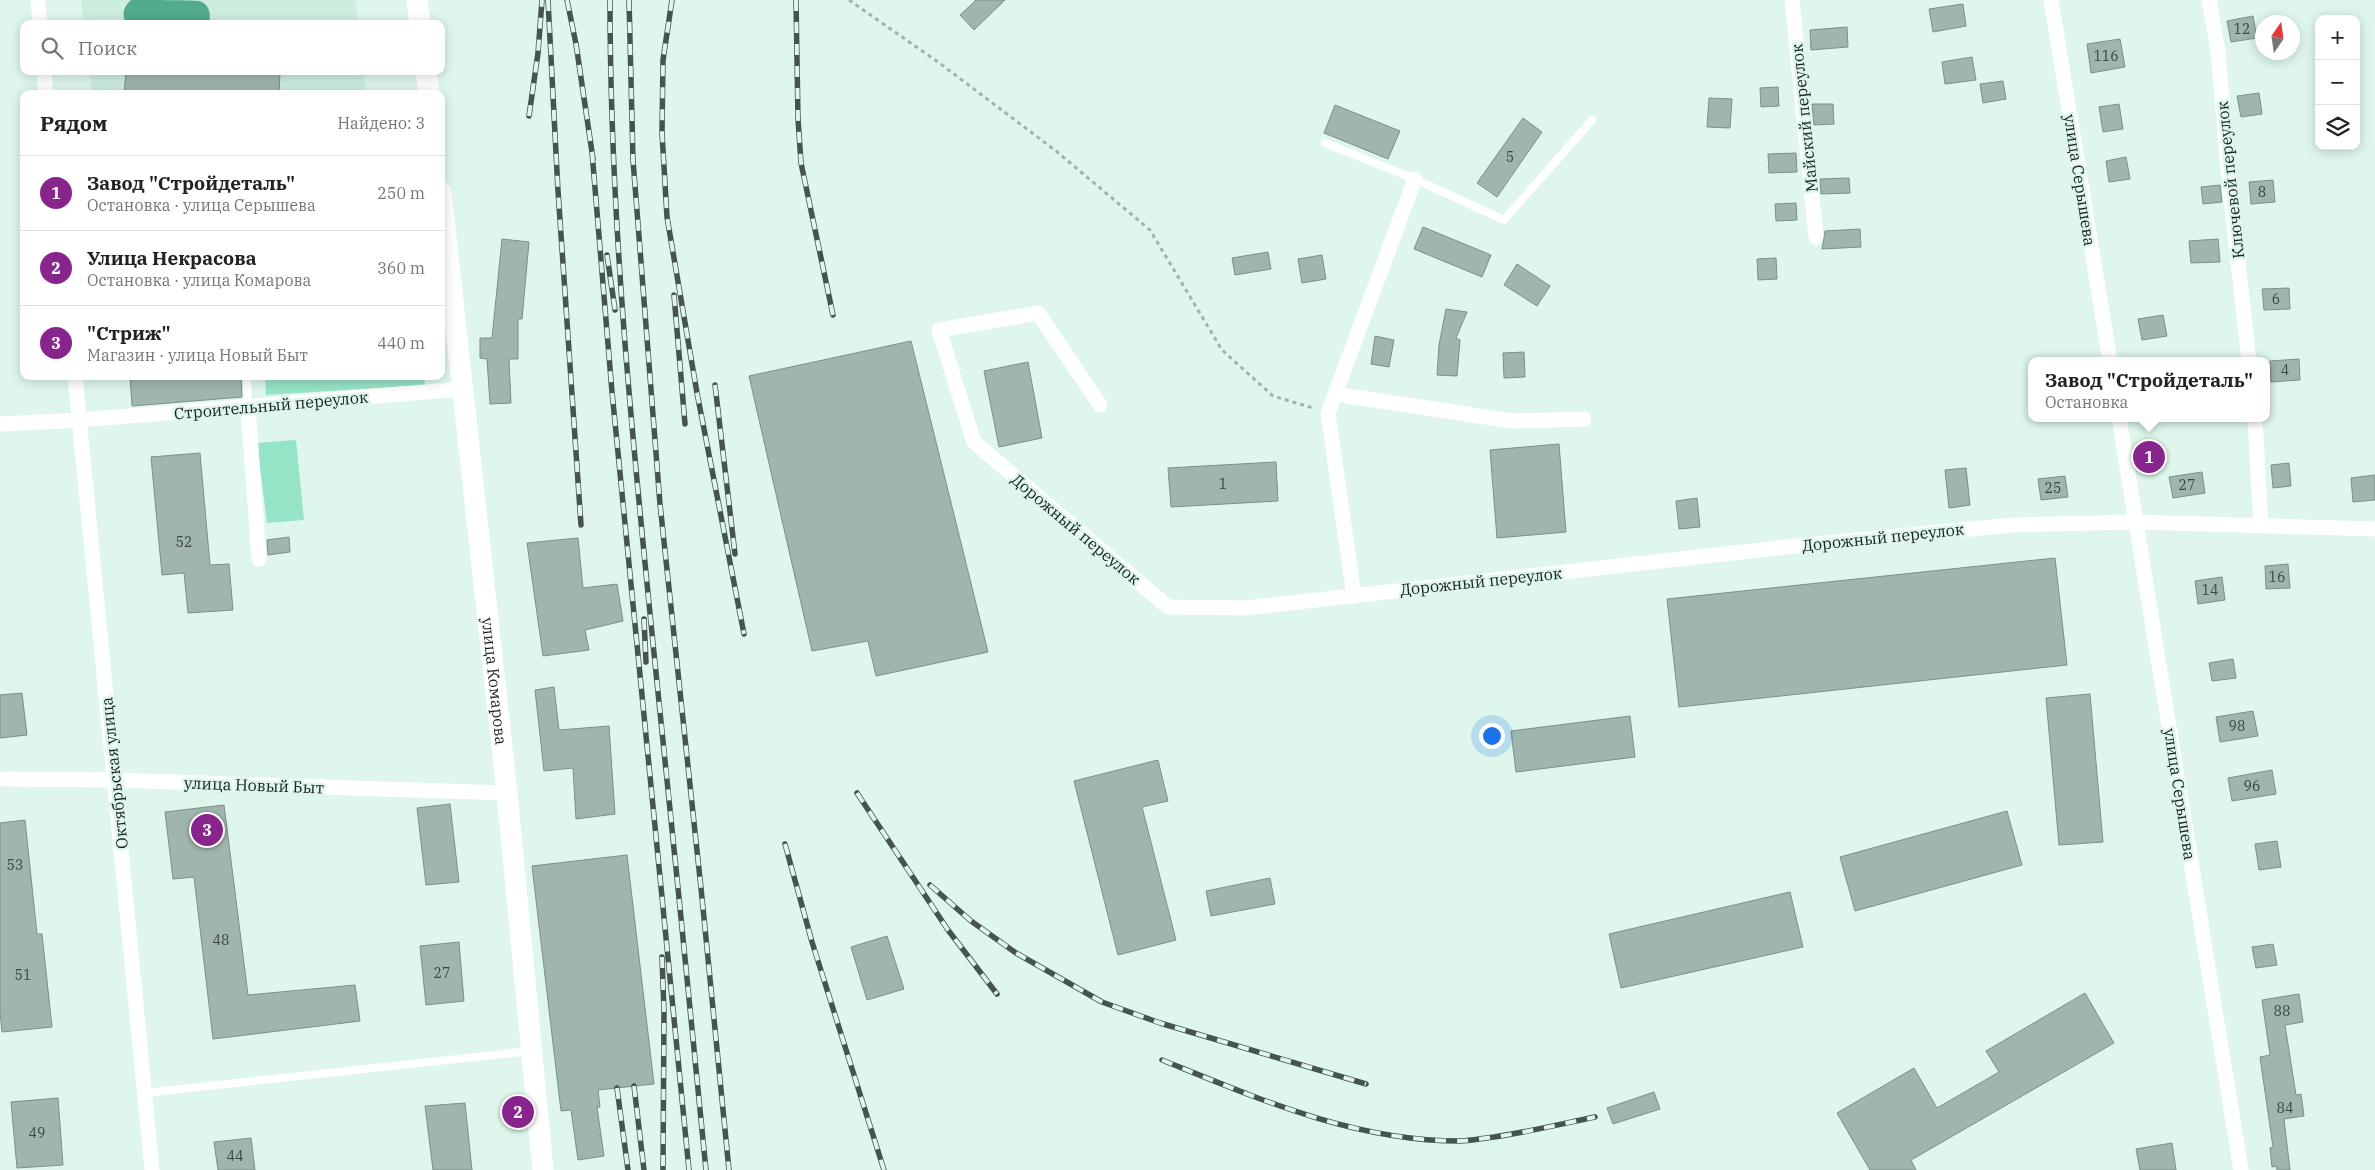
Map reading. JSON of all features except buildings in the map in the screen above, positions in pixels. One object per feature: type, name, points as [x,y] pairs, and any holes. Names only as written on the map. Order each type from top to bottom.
[{"type":"main road","points":[[417,0],[420,20]]},
{"type":"main road","points":[[427,75],[428,90]]},
{"type":"main road","name":"улица Комарова","points":[[445,228],[507,793],[543,1170]]},
{"type":"street","points":[[38,0],[40,20]]},
{"type":"street","name":"Майский переулок","points":[[1792,0],[1816,237]]},
{"type":"street","name":"улица Серышева","points":[[2051,0],[2109,357]]},
{"type":"street","name":"Ключевой переулок","points":[[2209,0],[2218,51],[2229,181],[2249,357]]},
{"type":"street","points":[[44,75],[46,90]]},
{"type":"street","points":[[1354,596],[1328,413],[1415,179]]},
{"type":"street","name":"Дорожный переулок","points":[[1100,404],[1038,313],[939,330],[974,442],[1168,607],[1245,608],[1795,546],[2003,526],[2136,522],[2375,529]]},
{"type":"street","name":"Октябрьская улица","points":[[75,380],[152,1170]]},
{"type":"street","name":"Строительный переулок","points":[[0,424],[79,420],[463,389]]},
{"type":"street","points":[[1335,394],[1512,421],[1584,418]]},
{"type":"street","points":[[248,407],[259,559]]},
{"type":"street","name":"улица Серышева","points":[[2120,422],[2241,1170]]},
{"type":"street","points":[[2255,422],[2261,526]]},
{"type":"street","name":"улица Новый Быт","points":[[0,779],[114,780],[507,793]]},
{"type":"lane","points":[[1325,143],[1415,179],[1504,220],[1592,120]]},
{"type":"lane","points":[[247,380],[248,407]]},
{"type":"lane","points":[[144,1093],[532,1051]]},
{"type":"path","points":[[849,0],[938,62],[1056,151],[1150,230],[1222,350],[1273,396],[1328,413]]},
{"type":"shaded area","points":[[81,0],[355,0],[358,20],[84,20]]},
{"type":"shaded area","points":[[131,0],[199,1],[208,7],[210,20],[125,20],[124,11],[126,5]]},
{"type":"shaded area","points":[[90,75],[364,75],[365,90],[91,90]]},
{"type":"shaded area","points":[[265,380],[424,380],[425,385],[266,395]]},
{"type":"shaded area","points":[[296,440],[304,520],[267,523],[257,443]]},
{"type":"railway","points":[[529,116],[538,53],[542,0]]},
{"type":"railway","points":[[548,0],[558,191],[581,525]]},
{"type":"railway","points":[[567,0],[576,44],[593,159]]},
{"type":"railway","points":[[610,0],[611,82],[618,246],[630,409],[706,1170]]},
{"type":"railway","points":[[629,0],[633,160],[660,504],[729,1170]]},
{"type":"railway","points":[[672,0],[663,60],[662,133],[667,217],[697,393],[744,634]]},
{"type":"railway","points":[[796,0],[798,119],[801,163],[833,315]]},
{"type":"railway","points":[[592,152],[612,392],[689,1170]]},
{"type":"railway","points":[[607,255],[615,310]]},
{"type":"railway","points":[[674,295],[685,424]]},
{"type":"railway","points":[[715,385],[735,554]]},
{"type":"railway","points":[[644,619],[646,662]]},
{"type":"railway","points":[[857,793],[948,930],[997,994]]},
{"type":"railway","points":[[785,844],[812,942],[884,1170]]},
{"type":"railway","points":[[930,885],[971,921],[1016,953],[1102,1002],[1160,1023],[1366,1084]]},
{"type":"railway","points":[[662,957],[664,1012],[663,1170]]},
{"type":"railway","points":[[1162,1060],[1271,1103],[1345,1126],[1382,1134],[1421,1139],[1473,1140],[1519,1133],[1595,1117]]},
{"type":"railway","points":[[634,1086],[644,1170]]},
{"type":"railway","points":[[617,1088],[628,1170]]},
{"type":"place","name":"Завод \"Стройдеталь\"","points":[[2149,457]]},
{"type":"place","name":"\"Стриж\"","points":[[207,830]]},
{"type":"place","name":"Улица Некрасова","points":[[518,1112]]}]
